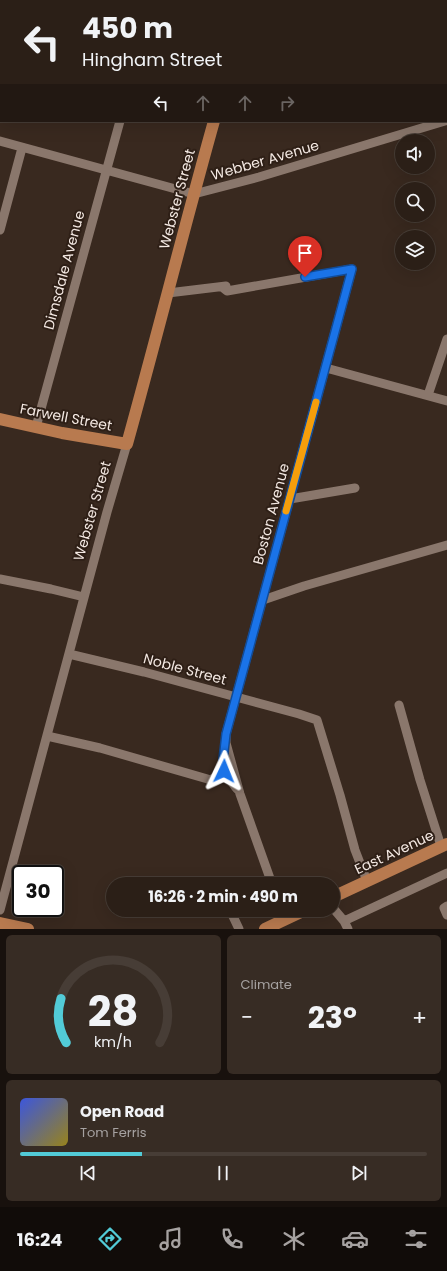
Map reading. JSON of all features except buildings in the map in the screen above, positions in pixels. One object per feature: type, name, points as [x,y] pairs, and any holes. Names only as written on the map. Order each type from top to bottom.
[{"type":"main road","name":"Webster Street","points":[[127,444],[214,122]]},
{"type":"main road","name":"Farwell Street","points":[[0,420],[127,444]]},
{"type":"main road","name":"East Avenue","points":[[340,894],[444,845]]},
{"type":"main road","points":[[265,929],[280,917]]},
{"type":"main road","points":[[0,923],[28,929]]},
{"type":"street","name":"Dimsdale Avenue","points":[[36,427],[120,122]]},
{"type":"street","name":"Webber Avenue","points":[[0,141],[194,194],[253,179],[443,122]]},
{"type":"street","points":[[0,230],[22,148]]},
{"type":"street","name":"Boston Avenue","points":[[222,287],[227,291],[352,269],[226,734],[223,760],[224,771],[240,794]]},
{"type":"street","points":[[168,293],[235,285]]},
{"type":"street","points":[[428,395],[447,339]]},
{"type":"street","points":[[326,368],[447,401]]},
{"type":"street","name":"Webster Street","points":[[0,910],[84,597],[127,444]]},
{"type":"street","points":[[290,499],[355,488]]},
{"type":"street","points":[[263,600],[304,586],[447,545]]},
{"type":"street","points":[[0,579],[84,597]]},
{"type":"street","name":"Noble Street","points":[[69,654],[137,670],[317,720],[355,850],[367,881]]},
{"type":"street","points":[[399,705],[420,780],[444,845]]},
{"type":"street","points":[[47,736],[100,748],[211,780],[224,771]]},
{"type":"street","name":"Boston Avenue","points":[[226,743],[240,794],[270,877]]},
{"type":"street","points":[[340,917],[346,925],[447,873]]},
{"type":"street","points":[[447,906],[444,908],[447,915]]},
{"type":"street","points":[[233,917],[239,929]]},
{"type":"slow traffic","points":[[286,511],[316,402]]},
{"type":"route","points":[[224,771],[223,760],[226,734],[352,269],[305,277]]}]
